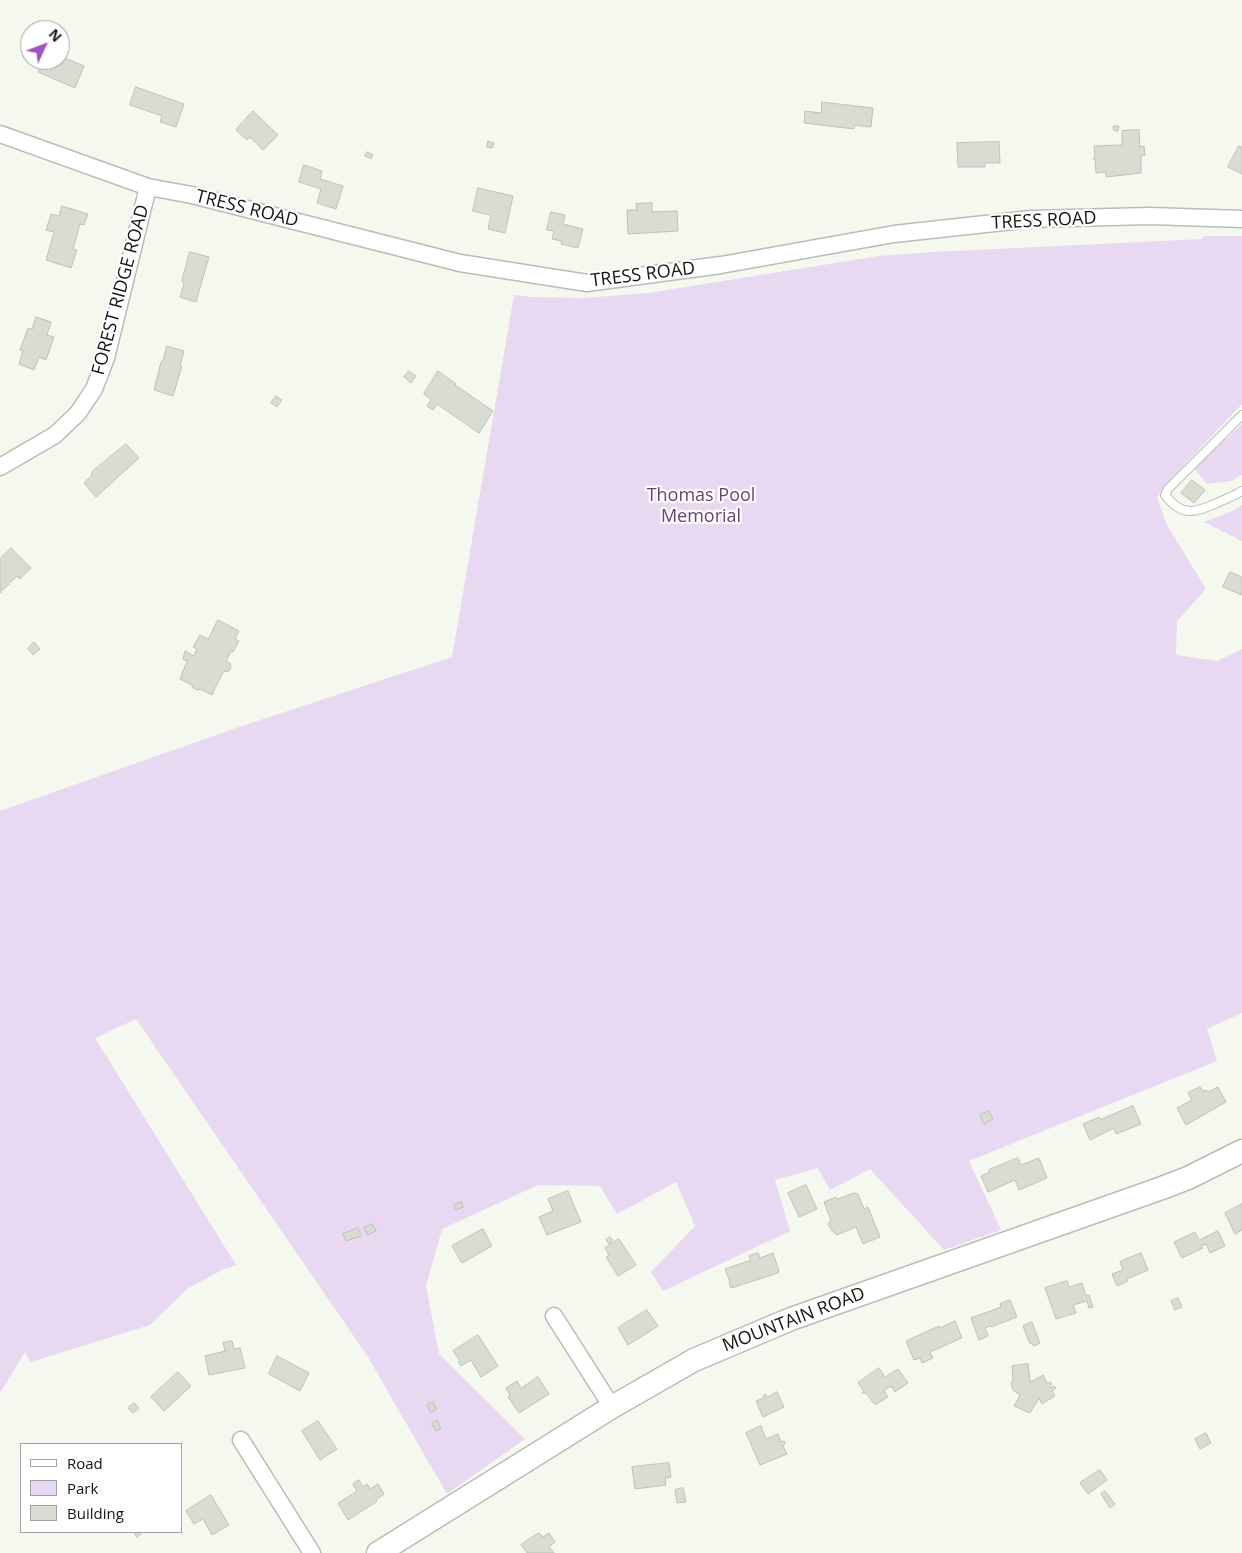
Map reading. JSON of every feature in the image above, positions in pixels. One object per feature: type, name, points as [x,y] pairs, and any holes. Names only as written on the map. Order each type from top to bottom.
[{"type":"main road","name":"MOUNTAIN ROAD","points":[[378,1553],[612,1407],[694,1360],[791,1319],[1145,1195],[1188,1178],[1242,1151]]},
{"type":"street","name":"TRESS ROAD","points":[[0,134],[148,187],[192,195],[460,263],[587,283],[721,265],[894,234],[1031,219],[1150,216],[1242,219]]},
{"type":"street","name":"FOREST RIDGE ROAD","points":[[0,467],[55,435],[78,413],[94,389],[106,358],[148,187]]},
{"type":"street","points":[[554,1316],[612,1407]]},
{"type":"street","points":[[241,1440],[312,1553]]},
{"type":"lane","points":[[1242,415],[1180,475],[1165,495],[1171,503],[1186,511],[1198,511],[1242,491]]},
{"type":"green space","name":"Thomas Pool Memorial","points":[[1203,236],[1242,236],[1242,404],[1167,483],[1157,498],[1167,525],[1206,589],[1177,621],[1176,655],[1217,661],[1242,649],[1242,1013],[1207,1029],[1217,1061],[969,1161],[1001,1230],[944,1250],[870,1169],[830,1190],[818,1168],[775,1180],[790,1231],[663,1291],[651,1272],[695,1226],[676,1182],[617,1214],[600,1186],[538,1185],[442,1229],[426,1286],[439,1354],[525,1439],[447,1494],[368,1357],[136,1019],[95,1038],[236,1265],[222,1270],[187,1289],[150,1325],[31,1362],[25,1352],[0,1393],[0,811],[236,728],[452,657],[514,295],[582,298],[648,293],[879,256],[1203,239]]},
{"type":"green space","points":[[1242,424],[1242,475],[1231,481],[1207,484],[1194,468]]},
{"type":"green space","points":[[1242,505],[1242,541],[1204,522],[1232,511]]},
{"type":"building","points":[[70,60],[84,66],[75,88],[38,72],[39,70],[70,70]]},
{"type":"building","points":[[136,87],[184,104],[176,127],[160,122],[162,116],[130,105]]},
{"type":"building","points":[[822,102],[873,108],[871,127],[855,125],[854,129],[804,123],[805,111],[821,113]]},
{"type":"building","points":[[253,111],[278,135],[263,150],[250,137],[247,140],[236,130]]},
{"type":"building","points":[[1114,126],[1119,126],[1118,131],[1113,129]]},
{"type":"building","points":[[1139,130],[1140,147],[1144,146],[1145,155],[1141,156],[1141,173],[1106,177],[1106,172],[1096,173],[1095,159],[1093,159],[1095,156],[1094,146],[1122,145],[1122,131]]},
{"type":"building","points":[[488,141],[494,143],[492,148],[487,147]]},
{"type":"building","points":[[999,142],[1000,163],[985,163],[985,167],[958,167],[957,143]]},
{"type":"building","points":[[1239,146],[1242,147],[1242,174],[1228,167]]},
{"type":"building","points":[[367,152],[373,155],[371,159],[365,156]]},
{"type":"building","points":[[304,165],[322,171],[320,179],[343,186],[336,209],[317,203],[321,189],[299,182]]},
{"type":"building","points":[[478,188],[513,196],[505,233],[488,229],[491,215],[473,211]]},
{"type":"building","points":[[652,203],[652,212],[677,211],[678,231],[628,234],[627,210],[637,210],[636,204]]},
{"type":"building","points":[[62,206],[88,214],[84,225],[80,224],[73,249],[77,250],[71,268],[46,260],[54,232],[46,230],[51,214],[59,216]]},
{"type":"building","points":[[551,212],[565,215],[563,224],[583,229],[578,248],[561,244],[562,241],[552,239],[554,231],[547,230]]},
{"type":"building","points":[[190,252],[209,257],[196,302],[180,297],[184,284],[182,281]]},
{"type":"building","points":[[36,317],[51,322],[47,335],[54,337],[46,360],[39,357],[34,370],[19,364],[23,351],[20,350],[28,328],[32,329]]},
{"type":"building","points":[[167,346],[184,351],[180,366],[182,366],[173,396],[154,390]]},
{"type":"building","points":[[409,371],[416,376],[411,383],[404,377]]},
{"type":"building","points":[[438,371],[493,411],[479,433],[437,404],[433,410],[427,406],[431,400],[424,394]]},
{"type":"building","points":[[276,396],[282,400],[277,407],[271,403]]},
{"type":"building","points":[[126,444],[139,458],[96,497],[84,483],[92,475],[92,472]]},
{"type":"building","points":[[1192,480],[1205,490],[1194,503],[1181,493]]},
{"type":"building","points":[[11,548],[31,568],[20,579],[17,576],[0,593],[0,559]]},
{"type":"building","points":[[1230,572],[1242,577],[1242,595],[1223,587]]},
{"type":"building","points":[[218,620],[239,631],[235,639],[239,641],[226,661],[230,663],[229,671],[223,672],[212,695],[193,688],[192,685],[180,679],[187,661],[183,659],[185,651],[194,656],[197,649],[193,647],[200,635],[208,639]]},
{"type":"building","points":[[34,642],[40,649],[33,655],[28,649]]},
{"type":"building","points":[[1200,1087],[1203,1091],[1206,1090],[1208,1092],[1218,1087],[1226,1102],[1186,1125],[1177,1108],[1192,1100],[1188,1093]]},
{"type":"building","points":[[1133,1106],[1141,1124],[1116,1134],[1114,1128],[1090,1140],[1083,1124]]},
{"type":"building","points":[[989,1111],[993,1119],[984,1124],[980,1115]]},
{"type":"building","points":[[1018,1158],[1021,1165],[1039,1158],[1047,1178],[1019,1190],[1015,1180],[988,1192],[981,1176],[990,1172],[989,1170]]},
{"type":"building","points":[[806,1185],[817,1209],[799,1217],[788,1193]]},
{"type":"building","points":[[568,1191],[581,1222],[547,1235],[539,1217],[553,1211],[548,1199]]},
{"type":"building","points":[[854,1193],[858,1194],[864,1209],[868,1207],[880,1237],[863,1244],[856,1227],[837,1235],[832,1231],[828,1224],[831,1220],[824,1202]]},
{"type":"building","points":[[462,1202],[463,1207],[456,1210],[454,1205]]},
{"type":"building","points":[[1242,1204],[1242,1230],[1235,1234],[1225,1213]]},
{"type":"building","points":[[372,1224],[376,1231],[368,1235],[364,1228]]},
{"type":"building","points":[[358,1228],[361,1236],[346,1241],[343,1234]]},
{"type":"building","points":[[483,1229],[492,1246],[462,1263],[452,1246]]},
{"type":"building","points":[[1218,1231],[1225,1246],[1210,1253],[1206,1244],[1201,1246],[1203,1248],[1182,1258],[1174,1242],[1195,1232],[1199,1240]]},
{"type":"building","points":[[610,1237],[613,1240],[609,1244],[606,1240]]},
{"type":"building","points":[[619,1239],[636,1265],[618,1276],[606,1257],[609,1255],[605,1248]]},
{"type":"building","points":[[758,1253],[760,1258],[773,1253],[778,1273],[731,1288],[725,1269],[751,1260],[749,1256]]},
{"type":"building","points":[[1141,1253],[1148,1270],[1127,1279],[1128,1281],[1117,1286],[1112,1274],[1123,1270],[1120,1262]]},
{"type":"building","points":[[1067,1281],[1069,1287],[1082,1283],[1086,1296],[1089,1295],[1093,1307],[1089,1308],[1087,1301],[1073,1305],[1076,1313],[1056,1319],[1045,1288]]},
{"type":"building","points":[[1178,1298],[1182,1307],[1175,1310],[1171,1301]]},
{"type":"building","points":[[1010,1300],[1017,1317],[985,1328],[988,1336],[979,1340],[971,1318],[1001,1307],[1000,1304]]},
{"type":"building","points":[[647,1310],[658,1326],[628,1345],[618,1328]]},
{"type":"building","points":[[955,1321],[962,1338],[930,1352],[933,1358],[922,1363],[920,1358],[914,1360],[906,1341]]},
{"type":"building","points":[[1032,1322],[1040,1343],[1034,1346],[1029,1342],[1023,1326]]},
{"type":"building","points":[[478,1335],[498,1366],[481,1377],[471,1360],[461,1366],[453,1351]]},
{"type":"building","points":[[232,1341],[234,1349],[240,1348],[245,1368],[209,1375],[205,1356],[225,1351],[223,1343]]},
{"type":"building","points":[[277,1356],[309,1373],[300,1391],[269,1374]]},
{"type":"building","points":[[1028,1364],[1031,1382],[1043,1375],[1047,1383],[1050,1382],[1052,1384],[1050,1388],[1054,1386],[1056,1388],[1052,1391],[1055,1396],[1042,1404],[1039,1398],[1030,1413],[1014,1406],[1020,1395],[1013,1390],[1011,1382],[1013,1381],[1012,1366]]},
{"type":"building","points":[[879,1368],[885,1377],[898,1369],[908,1383],[895,1392],[892,1387],[889,1387],[884,1391],[888,1397],[875,1405],[866,1393],[862,1393],[864,1391],[858,1383]]},
{"type":"building","points":[[178,1372],[191,1386],[164,1411],[151,1397]]},
{"type":"building","points":[[538,1377],[549,1394],[519,1413],[508,1397],[510,1395],[506,1388],[517,1381],[521,1388]]},
{"type":"building","points":[[777,1392],[784,1407],[763,1417],[756,1401],[764,1398],[763,1396],[766,1394],[767,1397]]},
{"type":"building","points":[[433,1402],[437,1409],[431,1413],[427,1405]]},
{"type":"building","points":[[134,1403],[139,1408],[133,1413],[128,1408]]},
{"type":"building","points":[[437,1420],[441,1428],[436,1431],[432,1424]]},
{"type":"building","points":[[318,1421],[337,1449],[320,1460],[302,1431]]},
{"type":"building","points":[[761,1426],[766,1439],[778,1434],[781,1442],[784,1441],[785,1443],[783,1446],[787,1454],[760,1465],[746,1433]]},
{"type":"building","points":[[1206,1433],[1211,1443],[1200,1449],[1195,1439]]},
{"type":"building","points":[[669,1463],[671,1477],[665,1478],[666,1485],[635,1489],[632,1467]]},
{"type":"building","points":[[1100,1470],[1107,1480],[1088,1494],[1080,1483]]},
{"type":"building","points":[[359,1480],[363,1487],[367,1484],[370,1489],[378,1484],[384,1494],[376,1502],[348,1520],[338,1503],[357,1491],[353,1484]]},
{"type":"building","points":[[683,1488],[686,1502],[677,1503],[675,1490]]},
{"type":"building","points":[[1105,1491],[1115,1504],[1110,1508],[1101,1494]]},
{"type":"building","points":[[211,1495],[229,1525],[212,1535],[203,1519],[194,1524],[186,1511]]},
{"type":"building","points":[[539,1533],[543,1537],[549,1533],[555,1542],[549,1547],[554,1553],[527,1553],[521,1545]]}]
